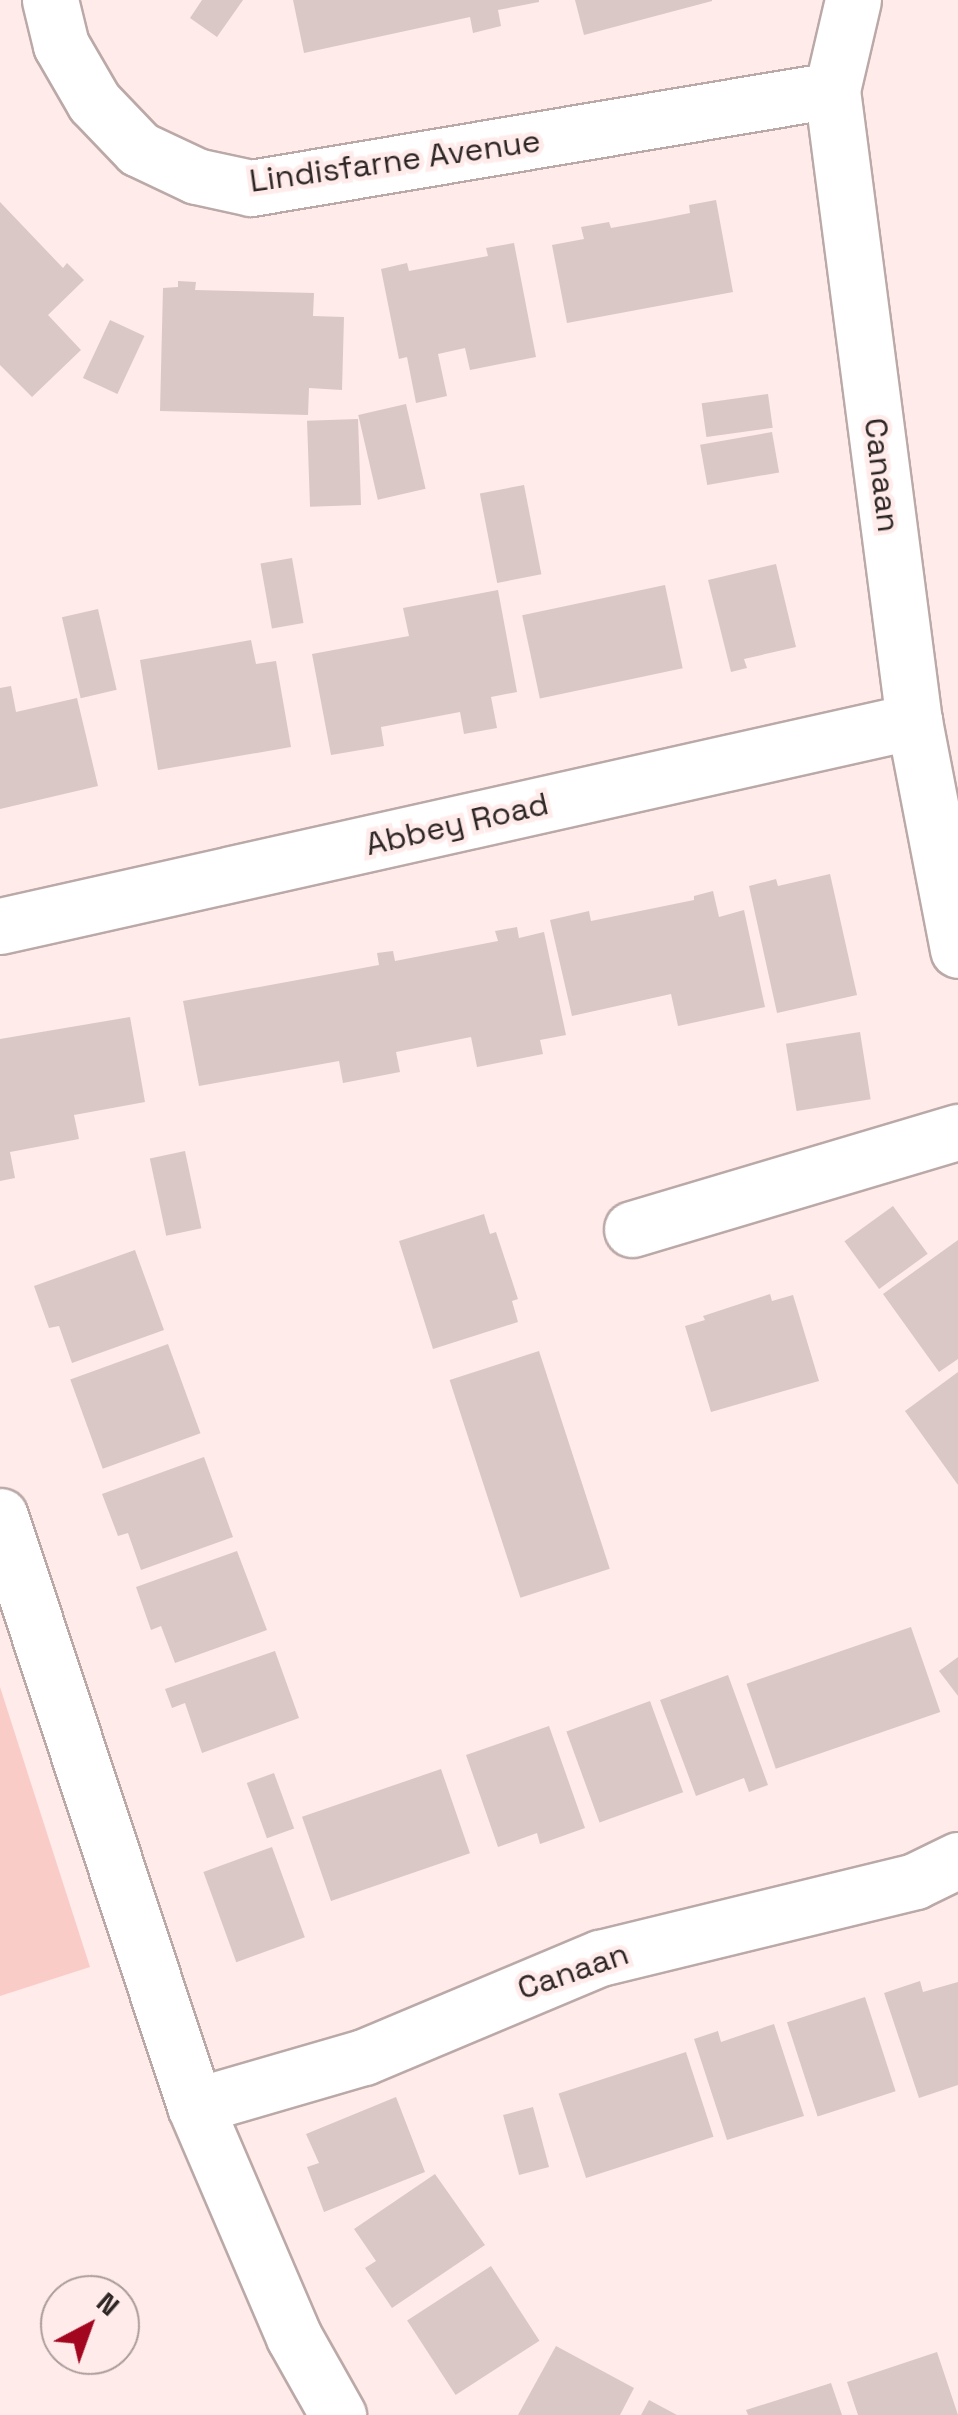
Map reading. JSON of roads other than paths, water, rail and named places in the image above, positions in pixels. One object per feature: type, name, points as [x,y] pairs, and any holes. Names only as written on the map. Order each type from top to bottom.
[{"type":"street","name":"Lindisfarne Avenue","points":[[50,0],[61,45],[94,102],[139,149],[196,176],[252,188],[832,90]]},
{"type":"street","name":"Canaan","points":[[853,0],[832,90],[914,721],[958,950]]},
{"type":"street","name":"Abbey Road","points":[[0,926],[914,721]]},
{"type":"street","points":[[632,1229],[958,1132]]},
{"type":"street","points":[[0,1516],[195,2106],[294,2337],[338,2415]]},
{"type":"street","name":"Canaan","points":[[195,2106],[364,2056],[600,1958],[915,1881],[958,1860]]}]
